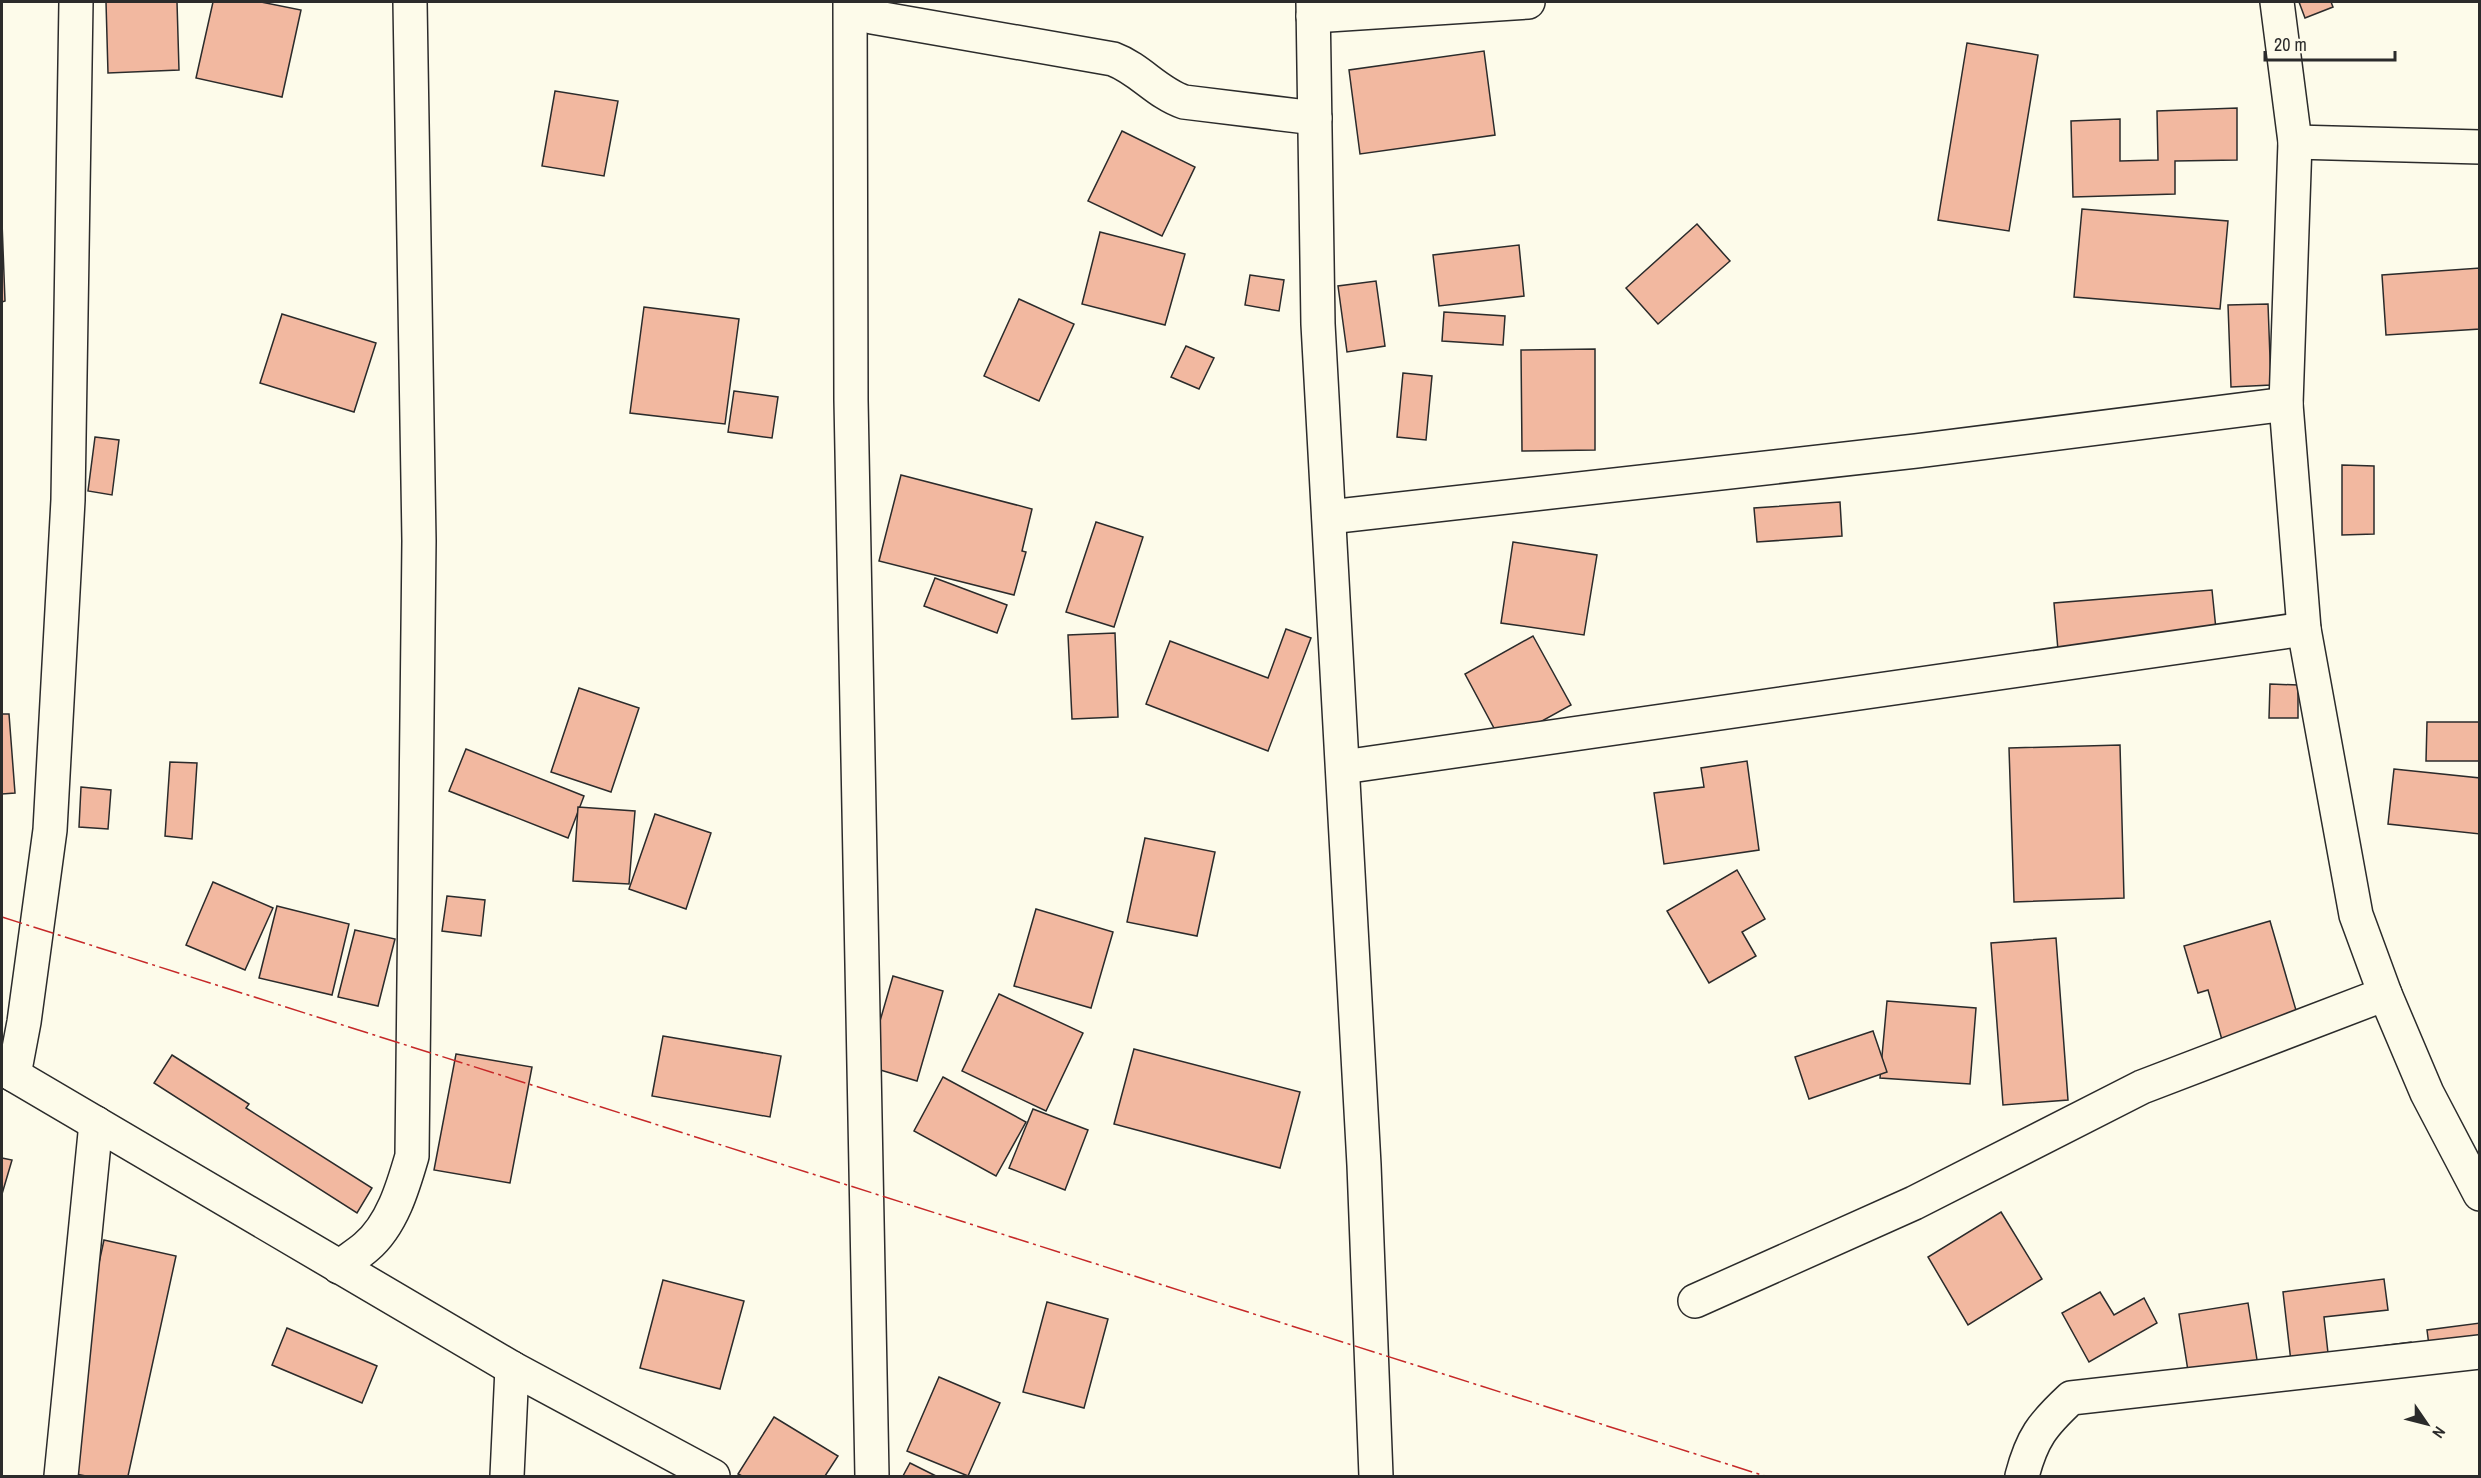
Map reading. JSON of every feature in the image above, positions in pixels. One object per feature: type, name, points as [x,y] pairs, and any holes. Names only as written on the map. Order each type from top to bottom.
[{"type":"street","points":[[76,2],[68,500],[51,830],[24,1022],[8,1071],[512,1368],[713,1476]]},
{"type":"street","points":[[339,1266],[368,1246],[389,1217],[403,1187],[412,1156],[419,542],[410,2]]},
{"type":"street","points":[[1376,1476],[1364,1165],[1318,324],[1313,9],[1528,2]]},
{"type":"street","points":[[2277,2],[2295,142],[2286,404],[2304,629],[2356,915],[2385,994],[2427,1093],[2480,1194]]},
{"type":"street","points":[[850,3],[859,13],[872,17],[1113,59],[1129,65],[1170,98],[1184,102],[1315,118]]},
{"type":"street","points":[[850,3],[851,400],[872,1476]]},
{"type":"street","points":[[2295,142],[2480,147]]},
{"type":"street","points":[[1329,517],[1916,451],[2286,404]]},
{"type":"street","points":[[1343,767],[2304,629]]},
{"type":"street","points":[[1695,1301],[1914,1203],[2142,1087],[2385,994]]},
{"type":"street","points":[[61,1476],[96,1123]]},
{"type":"street","points":[[2022,1476],[2029,1450],[2045,1423],[2071,1398],[2480,1352]]},
{"type":"street","points":[[507,1476],[512,1368]]},
{"type":"building","points":[[106,2],[177,2],[179,70],[108,73]]},
{"type":"building","points":[[213,2],[261,2],[301,10],[282,97],[196,78]]},
{"type":"building","points":[[2299,2],[2331,2],[2333,7],[2305,18]]},
{"type":"building","points":[[1967,43],[2038,55],[2009,231],[1938,220]]},
{"type":"building","points":[[1484,51],[1495,135],[1360,154],[1349,70]]},
{"type":"building","points":[[555,91],[618,101],[604,176],[542,166]]},
{"type":"building","points":[[2237,108],[2237,160],[2175,161],[2175,194],[2073,197],[2071,121],[2120,119],[2120,161],[2158,160],[2157,111]]},
{"type":"building","points":[[1122,131],[1195,167],[1162,236],[1088,201]]},
{"type":"building","points":[[2082,209],[2228,221],[2220,309],[2074,297]]},
{"type":"building","points":[[2,222],[5,301],[2,302]]},
{"type":"building","points":[[1697,224],[1730,261],[1658,324],[1626,288]]},
{"type":"building","points":[[1100,232],[1185,254],[1165,325],[1082,304]]},
{"type":"building","points":[[1519,245],[1524,296],[1439,306],[1433,255]]},
{"type":"building","points":[[2480,268],[2480,329],[2386,335],[2382,275]]},
{"type":"building","points":[[1250,275],[1284,280],[1279,311],[1245,305]]},
{"type":"building","points":[[1376,281],[1385,346],[1347,352],[1338,286]]},
{"type":"building","points":[[1019,299],[1074,324],[1039,401],[984,376]]},
{"type":"building","points":[[2268,304],[2271,385],[2231,387],[2228,305]]},
{"type":"building","points":[[644,307],[739,319],[725,424],[630,413]]},
{"type":"building","points":[[1444,312],[1505,316],[1503,345],[1442,341]]},
{"type":"building","points":[[282,314],[376,343],[354,412],[260,383]]},
{"type":"building","points":[[1186,346],[1214,358],[1199,389],[1171,377]]},
{"type":"building","points":[[1595,349],[1595,450],[1522,451],[1521,350]]},
{"type":"building","points":[[1403,373],[1432,376],[1426,440],[1397,437]]},
{"type":"building","points":[[734,391],[778,397],[772,438],[728,432]]},
{"type":"building","points":[[95,437],[119,440],[112,495],[88,491]]},
{"type":"building","points":[[2342,465],[2374,466],[2374,534],[2342,535]]},
{"type":"building","points":[[901,475],[1032,509],[1022,551],[1026,552],[1014,595],[879,561]]},
{"type":"building","points":[[1840,502],[1842,536],[1757,542],[1754,508]]},
{"type":"building","points":[[1096,522],[1143,537],[1114,627],[1066,612]]},
{"type":"building","points":[[1513,542],[1597,555],[1584,635],[1501,623]]},
{"type":"building","points":[[935,578],[1007,605],[997,633],[924,606]]},
{"type":"building","points":[[2212,590],[2218,649],[2059,662],[2054,603]]},
{"type":"building","points":[[1286,629],[1311,638],[1268,751],[1146,704],[1170,641],[1268,678]]},
{"type":"building","points":[[1115,633],[1118,717],[1072,719],[1068,635]]},
{"type":"building","points":[[1533,636],[1571,705],[1502,743],[1465,674]]},
{"type":"building","points":[[2270,684],[2298,685],[2298,718],[2269,718]]},
{"type":"building","points":[[579,688],[639,708],[611,792],[551,772]]},
{"type":"building","points":[[2,714],[9,714],[15,793],[2,794]]},
{"type":"building","points":[[2427,722],[2480,722],[2480,761],[2426,761]]},
{"type":"building","points":[[2120,745],[2124,898],[2014,902],[2009,748]]},
{"type":"building","points":[[466,749],[584,796],[568,838],[449,791]]},
{"type":"building","points":[[1747,761],[1759,850],[1664,864],[1654,793],[1704,787],[1701,768]]},
{"type":"building","points":[[170,762],[197,763],[192,839],[165,836]]},
{"type":"building","points":[[2394,769],[2480,778],[2480,834],[2388,824]]},
{"type":"building","points":[[81,787],[111,790],[108,829],[79,827]]},
{"type":"building","points":[[578,807],[635,811],[629,884],[573,881]]},
{"type":"building","points":[[655,814],[711,833],[686,909],[629,889]]},
{"type":"building","points":[[1145,838],[1215,852],[1197,936],[1127,922]]},
{"type":"building","points":[[1737,870],[1765,919],[1742,932],[1756,956],[1709,983],[1667,911]]},
{"type":"building","points":[[213,882],[273,908],[245,970],[186,945]]},
{"type":"building","points":[[447,896],[485,900],[481,936],[442,931]]},
{"type":"building","points":[[277,906],[349,924],[332,995],[259,978]]},
{"type":"building","points":[[1036,909],[1113,932],[1091,1008],[1014,986]]},
{"type":"building","points":[[2270,921],[2300,1024],[2224,1047],[2208,990],[2198,993],[2184,946]]},
{"type":"building","points":[[355,930],[395,939],[378,1006],[338,997]]},
{"type":"building","points":[[2056,938],[2068,1100],[2003,1105],[1991,943]]},
{"type":"building","points":[[893,976],[943,991],[917,1081],[867,1066]]},
{"type":"building","points":[[999,994],[1083,1033],[1046,1111],[962,1071]]},
{"type":"building","points":[[1887,1001],[1976,1008],[1970,1084],[1880,1078]]},
{"type":"building","points":[[1873,1031],[1887,1072],[1809,1099],[1795,1057]]},
{"type":"building","points":[[663,1036],[781,1056],[770,1117],[652,1096]]},
{"type":"building","points":[[1134,1049],[1300,1092],[1280,1168],[1114,1124]]},
{"type":"building","points":[[456,1054],[532,1067],[510,1183],[434,1170]]},
{"type":"building","points":[[172,1055],[249,1104],[246,1108],[372,1188],[357,1213],[154,1083]]},
{"type":"building","points":[[943,1077],[1026,1122],[996,1176],[914,1131]]},
{"type":"building","points":[[1033,1109],[1088,1130],[1065,1190],[1009,1168]]},
{"type":"building","points":[[2,1158],[12,1160],[2,1194]]},
{"type":"building","points":[[2001,1212],[2042,1279],[1968,1325],[1928,1257]]},
{"type":"building","points":[[104,1240],[176,1256],[128,1476],[86,1476],[54,1470]]},
{"type":"building","points":[[2384,1279],[2388,1310],[2324,1317],[2328,1353],[2411,1342],[2415,1374],[2294,1388],[2283,1292]]},
{"type":"building","points":[[663,1280],[744,1301],[720,1389],[640,1368]]},
{"type":"building","points":[[2100,1292],[2114,1315],[2144,1298],[2157,1323],[2089,1362],[2062,1313]]},
{"type":"building","points":[[1047,1302],[1108,1319],[1084,1408],[1023,1392]]},
{"type":"building","points":[[2248,1303],[2261,1385],[2192,1396],[2179,1314]]},
{"type":"building","points":[[2480,1323],[2480,1363],[2432,1369],[2427,1330]]},
{"type":"building","points":[[287,1328],[377,1366],[362,1403],[272,1365]]},
{"type":"building","points":[[939,1377],[1000,1403],[968,1476],[907,1451]]},
{"type":"building","points":[[774,1417],[838,1456],[825,1476],[742,1476],[738,1474]]},
{"type":"building","points":[[910,1463],[936,1476],[903,1476]]},
{"type":"power","points":[[2,917],[1765,1476]]}]
